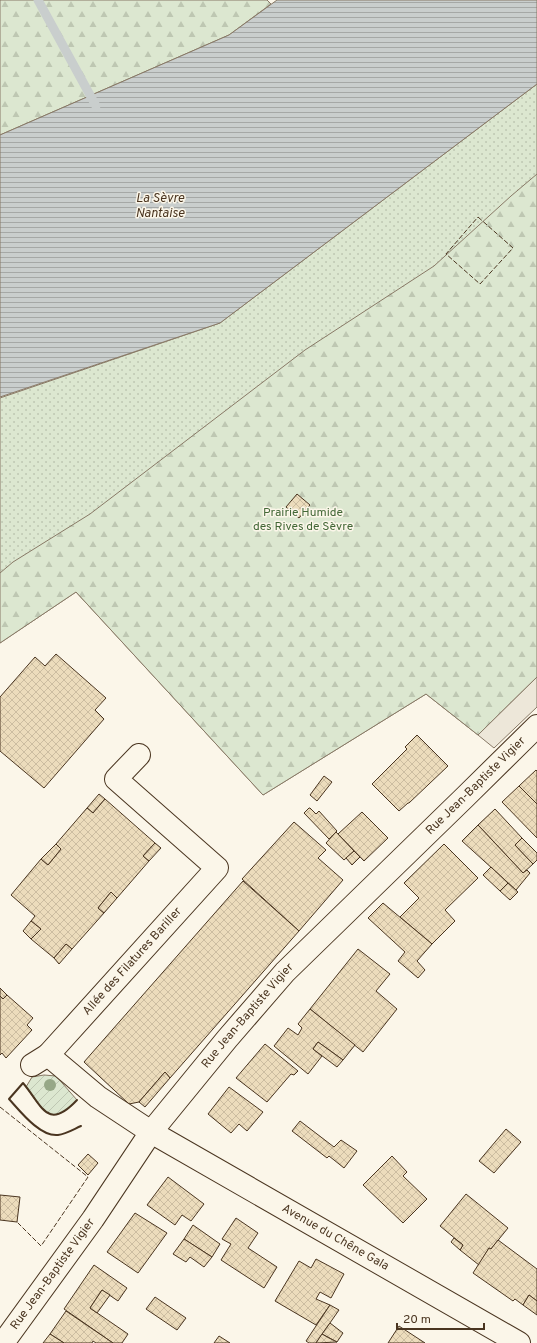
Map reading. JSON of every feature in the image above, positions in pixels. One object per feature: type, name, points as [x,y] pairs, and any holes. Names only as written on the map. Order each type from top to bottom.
[{"type":"street","name":"Rue Jean-Baptiste Vigier","points":[[3,1343],[93,1219],[151,1132],[227,1039],[285,972],[537,726]]},
{"type":"street","name":"Allée des Filatures Bariller","points":[[139,755],[116,780],[217,868],[40,1060],[151,1132]]},
{"type":"street","name":"Avenue du Chêne Gala","points":[[151,1132],[519,1343]]},
{"type":"green space","points":[[0,0],[267,0],[271,4],[229,35],[0,135]]},
{"type":"green space","name":"Prairie Humide des Rives de Sèvre","points":[[537,84],[537,677],[478,735],[426,694],[263,795],[76,592],[0,643],[0,398],[220,323]]},
{"type":"green space","name":"Prairie Humide des Rives de Sèvre","points":[[537,174],[537,677],[478,735],[426,694],[263,795],[76,592],[0,643],[0,573],[13,562],[90,514],[305,350],[434,266]]},
{"type":"green space","points":[[44,1075],[56,1076],[77,1100],[60,1113],[54,1115],[48,1113],[37,1103],[26,1087],[32,1077]]},
{"type":"shaded area","points":[[537,677],[537,707],[494,748],[478,735]]},
{"type":"water","name":"La Sèvre Nantaise","points":[[277,0],[537,0],[537,84],[220,323],[0,397],[0,135],[229,35]]},
{"type":"building","points":[[297,494],[310,505],[299,518],[286,507]]},
{"type":"building","points":[[56,654],[106,698],[95,710],[104,719],[44,788],[0,751],[0,697],[35,657],[45,666]]},
{"type":"building","points":[[417,735],[448,766],[399,811],[372,784],[407,749],[405,747]]},
{"type":"building","points":[[536,770],[537,771],[537,804],[519,786]]},
{"type":"building","points":[[324,776],[332,782],[317,801],[310,795]]},
{"type":"building","points":[[519,786],[537,804],[537,838],[502,802]]},
{"type":"building","points":[[99,794],[105,799],[93,813],[87,808]]},
{"type":"building","points":[[105,799],[155,843],[143,856],[149,861],[117,898],[111,892],[98,908],[104,913],[72,949],[66,944],[54,958],[31,939],[41,929],[31,921],[35,916],[11,895],[41,859],[48,865],[61,849],[56,844],[87,808],[93,813]]},
{"type":"building","points":[[309,808],[316,814],[319,811],[337,831],[329,839],[304,813]]},
{"type":"building","points":[[495,809],[522,838],[515,845],[533,864],[523,873],[478,825]]},
{"type":"building","points":[[362,812],[388,838],[364,861],[338,834]]},
{"type":"building","points":[[294,822],[326,850],[318,858],[343,880],[299,931],[242,879]]},
{"type":"building","points":[[478,825],[523,873],[527,870],[530,873],[516,890],[462,841]]},
{"type":"building","points":[[336,832],[354,851],[344,860],[326,843]]},
{"type":"building","points":[[522,838],[537,853],[537,860],[533,864],[515,845]]},
{"type":"building","points":[[155,843],[161,848],[149,861],[143,856]]},
{"type":"building","points":[[56,844],[61,849],[48,865],[41,859]]},
{"type":"building","points":[[444,844],[478,878],[445,910],[455,921],[432,944],[400,917],[419,898],[404,883]]},
{"type":"building","points":[[354,851],[360,857],[352,865],[346,858]]},
{"type":"building","points":[[491,867],[508,883],[500,891],[483,875]]},
{"type":"building","points":[[243,881],[299,931],[170,1078],[165,1072],[139,1102],[129,1104],[84,1062]]},
{"type":"building","points":[[508,883],[518,892],[510,900],[500,891]]},
{"type":"building","points":[[111,892],[117,898],[104,913],[98,908]]},
{"type":"building","points":[[383,903],[432,944],[417,961],[425,970],[418,978],[398,961],[405,952],[368,918]]},
{"type":"building","points":[[31,921],[41,929],[31,939],[23,931]]},
{"type":"building","points":[[66,944],[72,949],[59,964],[54,958]]},
{"type":"building","points":[[358,949],[390,974],[376,991],[397,1009],[363,1052],[310,1009]]},
{"type":"building","points":[[0,988],[7,995],[3,999],[0,996]]},
{"type":"building","points":[[7,995],[33,1018],[27,1025],[32,1030],[6,1058],[2,1053],[0,1055],[0,996],[3,999]]},
{"type":"building","points":[[310,1009],[355,1045],[343,1060],[318,1042],[313,1049],[322,1056],[308,1074],[274,1046],[288,1028],[298,1035],[302,1028],[298,1024]]},
{"type":"building","points":[[318,1042],[343,1060],[337,1067],[313,1049]]},
{"type":"building","points":[[265,1044],[298,1071],[294,1075],[291,1074],[267,1102],[236,1078]]},
{"type":"building","points":[[165,1072],[170,1078],[145,1107],[139,1102]]},
{"type":"building","points":[[229,1087],[263,1112],[247,1131],[239,1124],[231,1133],[208,1114]]},
{"type":"building","points":[[300,1121],[334,1147],[341,1140],[357,1151],[344,1168],[329,1156],[327,1158],[292,1131]]},
{"type":"building","points":[[506,1129],[521,1142],[494,1173],[479,1161]]},
{"type":"building","points":[[88,1154],[98,1163],[88,1175],[78,1165]]},
{"type":"building","points":[[392,1156],[407,1172],[403,1176],[427,1199],[403,1223],[363,1185]]},
{"type":"building","points":[[168,1177],[204,1204],[191,1221],[182,1215],[175,1225],[147,1205]]},
{"type":"building","points":[[466,1194],[508,1228],[491,1249],[489,1248],[479,1265],[460,1250],[463,1245],[440,1226]]},
{"type":"building","points":[[0,1195],[20,1197],[17,1222],[0,1220]]},
{"type":"building","points":[[135,1213],[167,1233],[138,1273],[107,1252]]},
{"type":"building","points":[[236,1218],[258,1233],[248,1248],[277,1267],[264,1288],[221,1260],[231,1244],[222,1239]]},
{"type":"building","points":[[193,1225],[220,1244],[212,1257],[184,1239]]},
{"type":"building","points":[[454,1238],[463,1245],[460,1250],[451,1242]]},
{"type":"building","points":[[184,1239],[212,1257],[204,1267],[190,1257],[186,1262],[173,1254]]},
{"type":"building","points":[[498,1240],[537,1269],[537,1301],[529,1295],[523,1305],[515,1299],[513,1301],[473,1273],[489,1248],[491,1249]]},
{"type":"building","points":[[316,1259],[344,1274],[331,1298],[320,1292],[316,1299],[330,1305],[316,1325],[275,1301],[299,1261],[311,1268]]},
{"type":"building","points":[[94,1265],[127,1288],[118,1301],[102,1290],[90,1308],[128,1334],[122,1343],[113,1343],[64,1309]]},
{"type":"building","points":[[102,1290],[110,1295],[97,1313],[90,1308]]},
{"type":"building","points":[[529,1295],[537,1301],[537,1315],[523,1305]]},
{"type":"building","points":[[155,1297],[186,1318],[177,1330],[146,1309]]},
{"type":"building","points":[[330,1305],[339,1310],[316,1343],[309,1343],[306,1341]]},
{"type":"building","points":[[66,1311],[113,1343],[96,1343],[93,1341],[92,1343],[64,1343],[50,1334]]},
{"type":"building","points":[[330,1323],[343,1333],[337,1342],[322,1334]]},
{"type":"building","points":[[399,1326],[425,1343],[388,1343]]},
{"type":"building","points":[[50,1334],[64,1343],[43,1343]]},
{"type":"building","points":[[322,1334],[329,1338],[337,1342],[316,1343]]},
{"type":"building","points":[[219,1336],[230,1343],[214,1343]]},
{"type":"waterway","points":[[38,0],[96,106]]},
{"type":"fence","points":[[478,217],[513,248],[480,284],[446,254],[478,217]]},
{"type":"fence","points":[[0,1107],[88,1177],[41,1246],[17,1222]]},
{"type":"wall","points":[[77,1100],[59,1114],[52,1114],[46,1112],[23,1083],[9,1099],[37,1128],[51,1135],[67,1133],[81,1126]]}]
